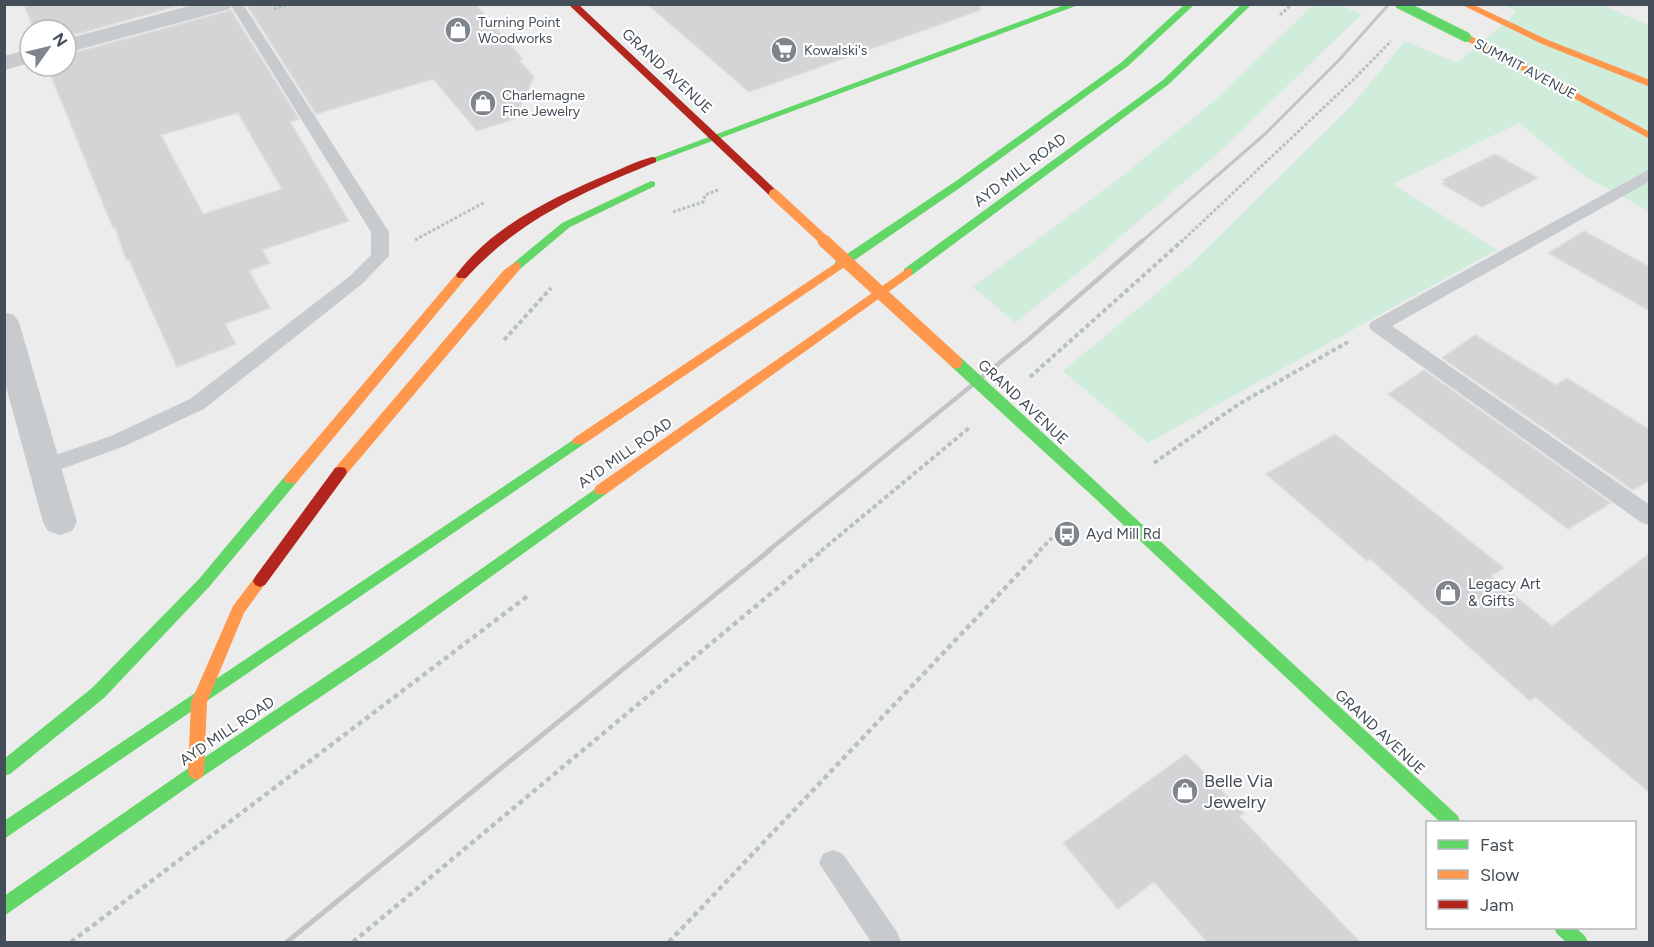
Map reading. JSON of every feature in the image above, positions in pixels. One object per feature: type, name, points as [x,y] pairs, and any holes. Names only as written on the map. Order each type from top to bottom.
[{"type":"main road","name":"GRAND AVENUE","points":[[572,4],[1451,821]]},
{"type":"main road","points":[[4,769],[98,693],[204,583],[469,266],[508,232],[543,208],[584,187],[714,136],[1077,4]]},
{"type":"main road","name":"AYD MILL ROAD","points":[[4,831],[199,702],[960,183],[1125,64],[1191,4]]},
{"type":"main road","name":"AYD MILL ROAD","points":[[4,907],[196,772],[376,651],[995,210],[1166,82],[1248,4]]},
{"type":"main road","name":"SUMMIT AVENUE","points":[[1400,4],[1650,136]]},
{"type":"main road","name":"SUMMIT AVENUE","points":[[1464,4],[1545,42],[1650,84]]},
{"type":"main road","points":[[711,160],[730,152]]},
{"type":"main road","points":[[196,772],[199,702],[238,610],[344,468],[508,273],[566,225],[622,196],[661,180]]},
{"type":"main road","points":[[1565,929],[1579,942]]},
{"type":"street","points":[[78,43],[222,4]]},
{"type":"street","points":[[4,322],[60,522]]},
{"type":"lane","points":[[45,467],[118,441],[197,404],[356,280],[380,256],[380,232],[236,4]]},
{"type":"lane","points":[[1650,174],[1378,326],[1650,517]]},
{"type":"lane","points":[[833,863],[887,942]]},
{"type":"path","points":[[1027,379],[1172,252],[1288,139],[1366,69],[1395,37]]},
{"type":"path","points":[[671,213],[703,202],[705,195]]},
{"type":"path","points":[[501,344],[555,283]]},
{"type":"path","points":[[1154,464],[1239,404],[1378,326]]},
{"type":"path","points":[[353,942],[972,425]]},
{"type":"path","points":[[669,942],[1052,538]]},
{"type":"green space","points":[[1313,5],[1339,5],[1362,14],[1218,153],[1090,263],[1015,323],[973,287],[1125,174],[1216,99]]},
{"type":"green space","points":[[1503,5],[1602,5],[1649,25],[1649,211],[1584,176],[1519,123],[1393,184],[1497,250],[1148,443],[1063,371],[1190,265],[1351,106],[1405,41],[1457,63],[1517,12]]},
{"type":"building","points":[[24,4],[185,4],[78,34],[78,18],[29,18]]},
{"type":"building","points":[[246,4],[475,4],[523,59],[519,60],[534,77],[514,119],[477,131],[433,79],[316,114]]},
{"type":"building","name":"Kowalski's","points":[[647,4],[980,4],[981,10],[749,92]]},
{"type":"building","points":[[231,10],[299,119],[290,122],[349,221],[262,250],[270,263],[249,271],[270,308],[225,324],[236,344],[177,367],[129,260],[126,260],[115,227],[113,228],[52,78],[78,78],[78,52]],"holes":[[[238,113],[282,189],[203,214],[161,135]]]},
{"type":"building","points":[[1495,154],[1538,178],[1482,207],[1442,184],[1445,182],[1442,180]]},
{"type":"building","points":[[1584,231],[1650,267],[1650,311],[1548,253]]},
{"type":"building","points":[[1475,335],[1556,385],[1567,378],[1650,430],[1650,480],[1633,490],[1442,358]]},
{"type":"building","points":[[1424,370],[1611,503],[1568,529],[1388,394]]},
{"type":"building","points":[[1335,434],[1504,568],[1491,576],[1552,626],[1650,553],[1650,793],[1535,697],[1530,701],[1370,559],[1367,561],[1266,474]]},
{"type":"building","points":[[1186,754],[1244,813],[1239,816],[1360,942],[1207,942],[1154,882],[1118,909],[1063,843]]},
{"type":"railway","points":[[1141,242],[1265,134],[1340,59],[1389,4]]},
{"type":"railway","points":[[768,551],[1029,339],[1142,241]]},
{"type":"railway","points":[[287,942],[770,550]]},
{"type":"traffic: fast","points":[[652,160],[1077,4]]},
{"type":"traffic: fast","points":[[839,265],[960,183],[1125,64],[1191,4]]},
{"type":"traffic: fast","points":[[908,272],[1166,82],[1248,4]]},
{"type":"traffic: fast","points":[[1400,4],[1466,37]]},
{"type":"traffic: fast","points":[[516,266],[566,225],[651,184]]},
{"type":"traffic: fast","points":[[956,362],[1090,485]]},
{"type":"traffic: fast","points":[[4,831],[579,441]]},
{"type":"traffic: fast","points":[[4,769],[98,693],[204,583],[291,479]]},
{"type":"traffic: fast","points":[[1090,485],[1451,821]]},
{"type":"traffic: fast","points":[[4,907],[196,772],[376,651],[601,490]]},
{"type":"traffic: fast","points":[[1564,929],[1579,942]]},
{"type":"traffic: slow","points":[[1464,4],[1545,42],[1650,84]]},
{"type":"traffic: slow","points":[[1466,37],[1650,136]]},
{"type":"traffic: slow","points":[[774,194],[956,362]]},
{"type":"traffic: slow","points":[[579,441],[839,265]]},
{"type":"traffic: slow","points":[[340,472],[516,266]]},
{"type":"traffic: slow","points":[[601,490],[908,272]]},
{"type":"traffic: slow","points":[[291,479],[462,275]]},
{"type":"traffic: slow","points":[[196,772],[199,702],[238,610],[260,581]]},
{"type":"traffic: jam","points":[[572,4],[774,194]]},
{"type":"traffic: jam","points":[[462,275],[481,254],[525,220],[574,193],[652,160]]},
{"type":"traffic: jam","points":[[260,581],[340,472]]},
{"type":"place","name":"Turning Point Woodworks","points":[[458,30]]},
{"type":"place","name":"Kowalski's","points":[[784,50]]},
{"type":"place","name":"Charlemagne Fine Jewelry","points":[[483,103]]},
{"type":"place","name":"Ayd Mill Rd","points":[[1067,534]]},
{"type":"place","name":"Legacy Art & Gifts","points":[[1448,593]]},
{"type":"place","name":"Belle Via Jewelry","points":[[1185,791]]}]
